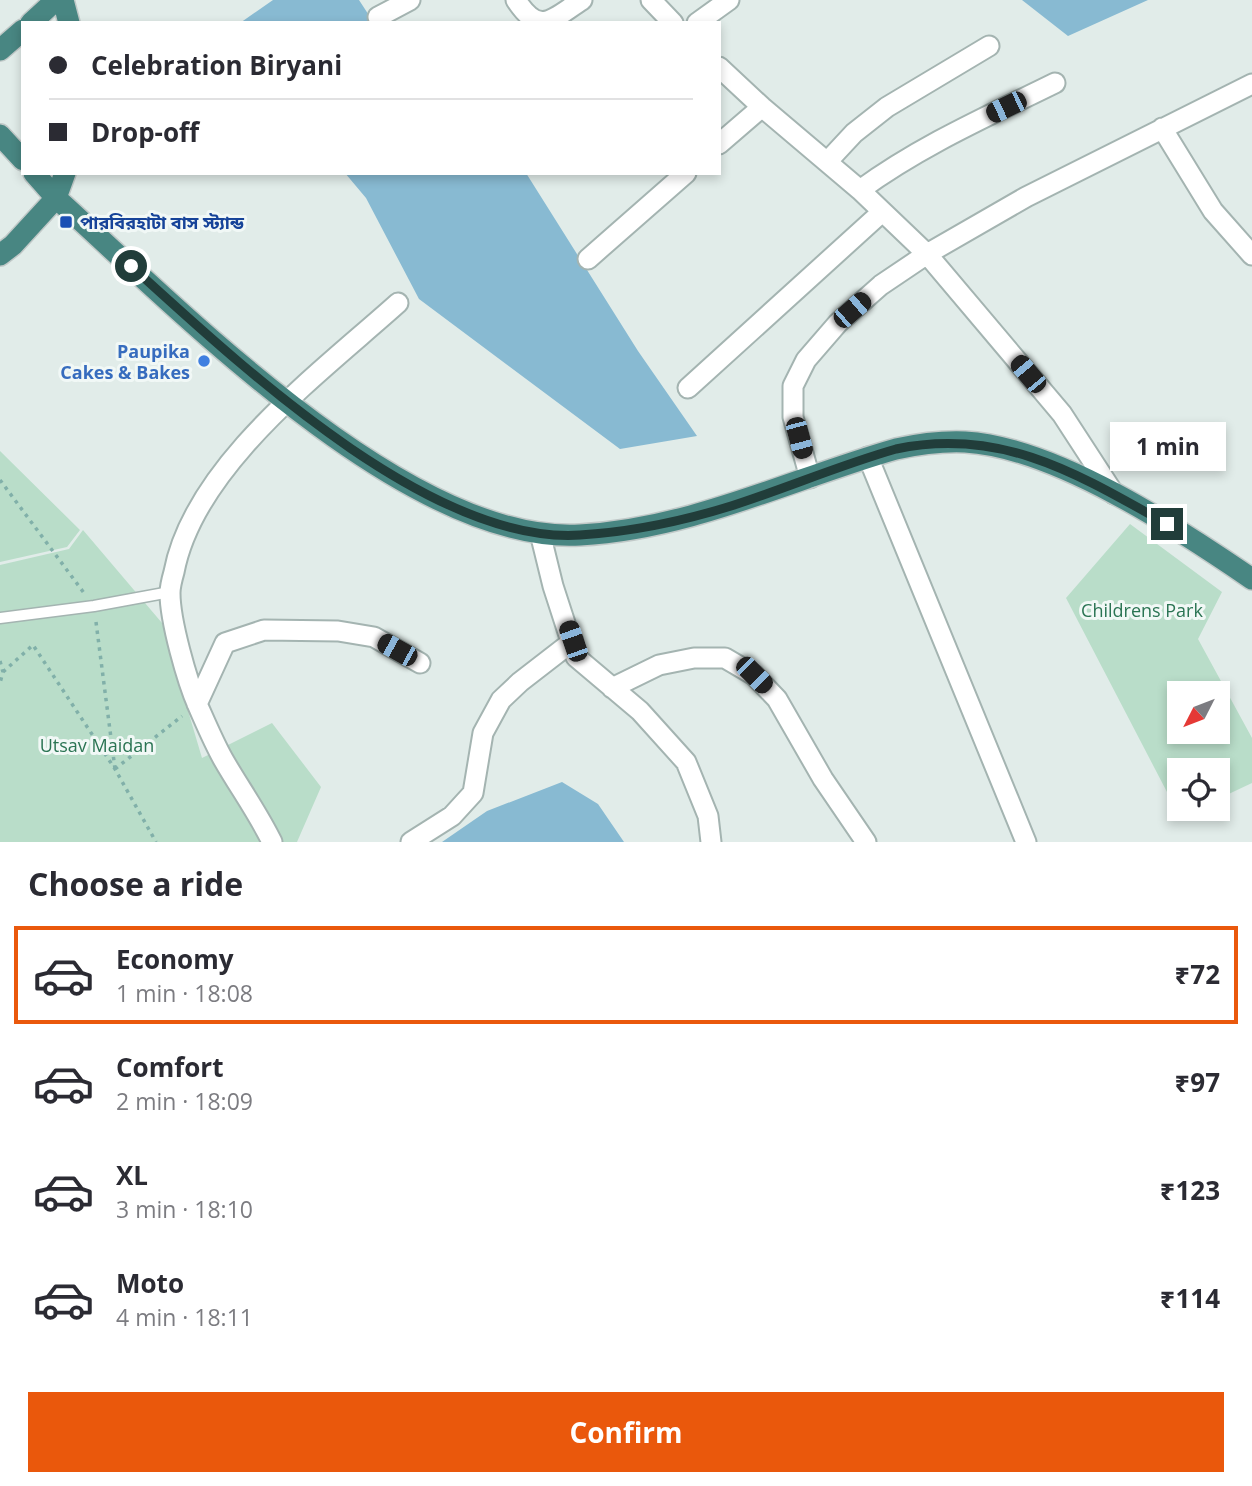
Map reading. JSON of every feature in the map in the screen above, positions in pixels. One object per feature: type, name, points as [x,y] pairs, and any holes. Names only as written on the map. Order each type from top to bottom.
[{"type":"highway","points":[[33,21],[56,0]]},
{"type":"highway","points":[[63,0],[68,21]]},
{"type":"highway","points":[[0,50],[21,32]]},
{"type":"highway","points":[[0,135],[21,158]]},
{"type":"highway","points":[[36,175],[56,198],[231,358],[394,476],[450,506],[492,522],[540,533],[579,535],[625,529],[681,519],[729,506],[868,457],[925,443],[967,442],[1006,449],[1052,464],[1167,524],[1252,579]]},
{"type":"highway","points":[[0,255],[13,245],[56,198],[64,175]]},
{"type":"street","points":[[378,17],[410,0]]},
{"type":"street","points":[[516,0],[534,21]]},
{"type":"street","points":[[547,21],[582,0]]},
{"type":"street","points":[[651,0],[671,21]]},
{"type":"street","points":[[700,21],[729,0]]},
{"type":"street","points":[[827,162],[854,133],[887,107],[989,46]]},
{"type":"street","points":[[721,70],[860,190],[927,254],[1062,414],[1114,495]]},
{"type":"street","points":[[860,190],[893,166],[928,146],[1055,83]]},
{"type":"street","points":[[810,478],[793,417],[793,386],[806,360],[838,323],[881,285],[927,254],[1026,197],[1252,84]]},
{"type":"street","points":[[721,142],[762,107]]},
{"type":"street","points":[[1162,128],[1213,211],[1252,255]]},
{"type":"street","points":[[588,259],[684,175]]},
{"type":"street","points":[[688,388],[882,212]]},
{"type":"street","points":[[272,842],[222,758],[197,704],[175,629],[170,592],[178,551],[202,502],[233,458],[288,401],[398,303]]},
{"type":"street","points":[[868,457],[1026,842]]},
{"type":"street","points":[[540,533],[553,586],[576,657],[639,711],[686,762],[708,816],[711,842]]},
{"type":"street","points":[[197,704],[225,643],[264,631],[338,631],[374,637],[420,663]]},
{"type":"street","points":[[411,842],[452,816],[473,793],[483,733],[501,700],[573,641]]},
{"type":"street","points":[[612,688],[659,666],[694,658],[725,657],[754,675],[778,699],[835,798],[866,842]]},
{"type":"lane","points":[[0,618],[94,606],[170,592]]},
{"type":"path","points":[[3,672],[33,645],[115,769],[156,842]]},
{"type":"path","points":[[0,660],[3,672],[0,683]]},
{"type":"path","points":[[115,769],[197,704]]},
{"type":"green space","points":[[0,451],[80,530],[67,547],[0,562]]},
{"type":"green space","name":"Childrens Park","points":[[1130,524],[1222,592],[1198,639],[1221,681],[1167,681],[1167,744],[1230,744],[1230,698],[1252,738],[1252,783],[1230,793],[1230,758],[1167,758],[1167,792],[1066,598]]},
{"type":"green space","name":"Utsav Maidan","points":[[83,530],[162,623],[202,758],[272,723],[321,787],[297,842],[0,842],[0,565],[69,549]]},
{"type":"water","points":[[273,0],[359,0],[373,21],[243,21]]},
{"type":"water","points":[[1022,0],[1148,0],[1068,36]]},
{"type":"water","points":[[347,175],[527,175],[638,351],[697,436],[620,449],[419,299],[366,198]]},
{"type":"water","points":[[562,782],[598,804],[624,842],[442,842],[487,811]]},
{"type":"place","name":"পারবিরহাটা বাস স্ট্যান্ড","points":[[66,222]]},
{"type":"place","name":"Paupika Cakes & Bakes","points":[[204,361]]},
{"type":"route","points":[[131,266],[231,358],[346,444],[394,476],[450,506],[492,522],[540,533],[579,535],[625,529],[681,519],[729,506],[896,449],[925,443],[967,442],[1006,449],[1052,464],[1167,524]]}]
